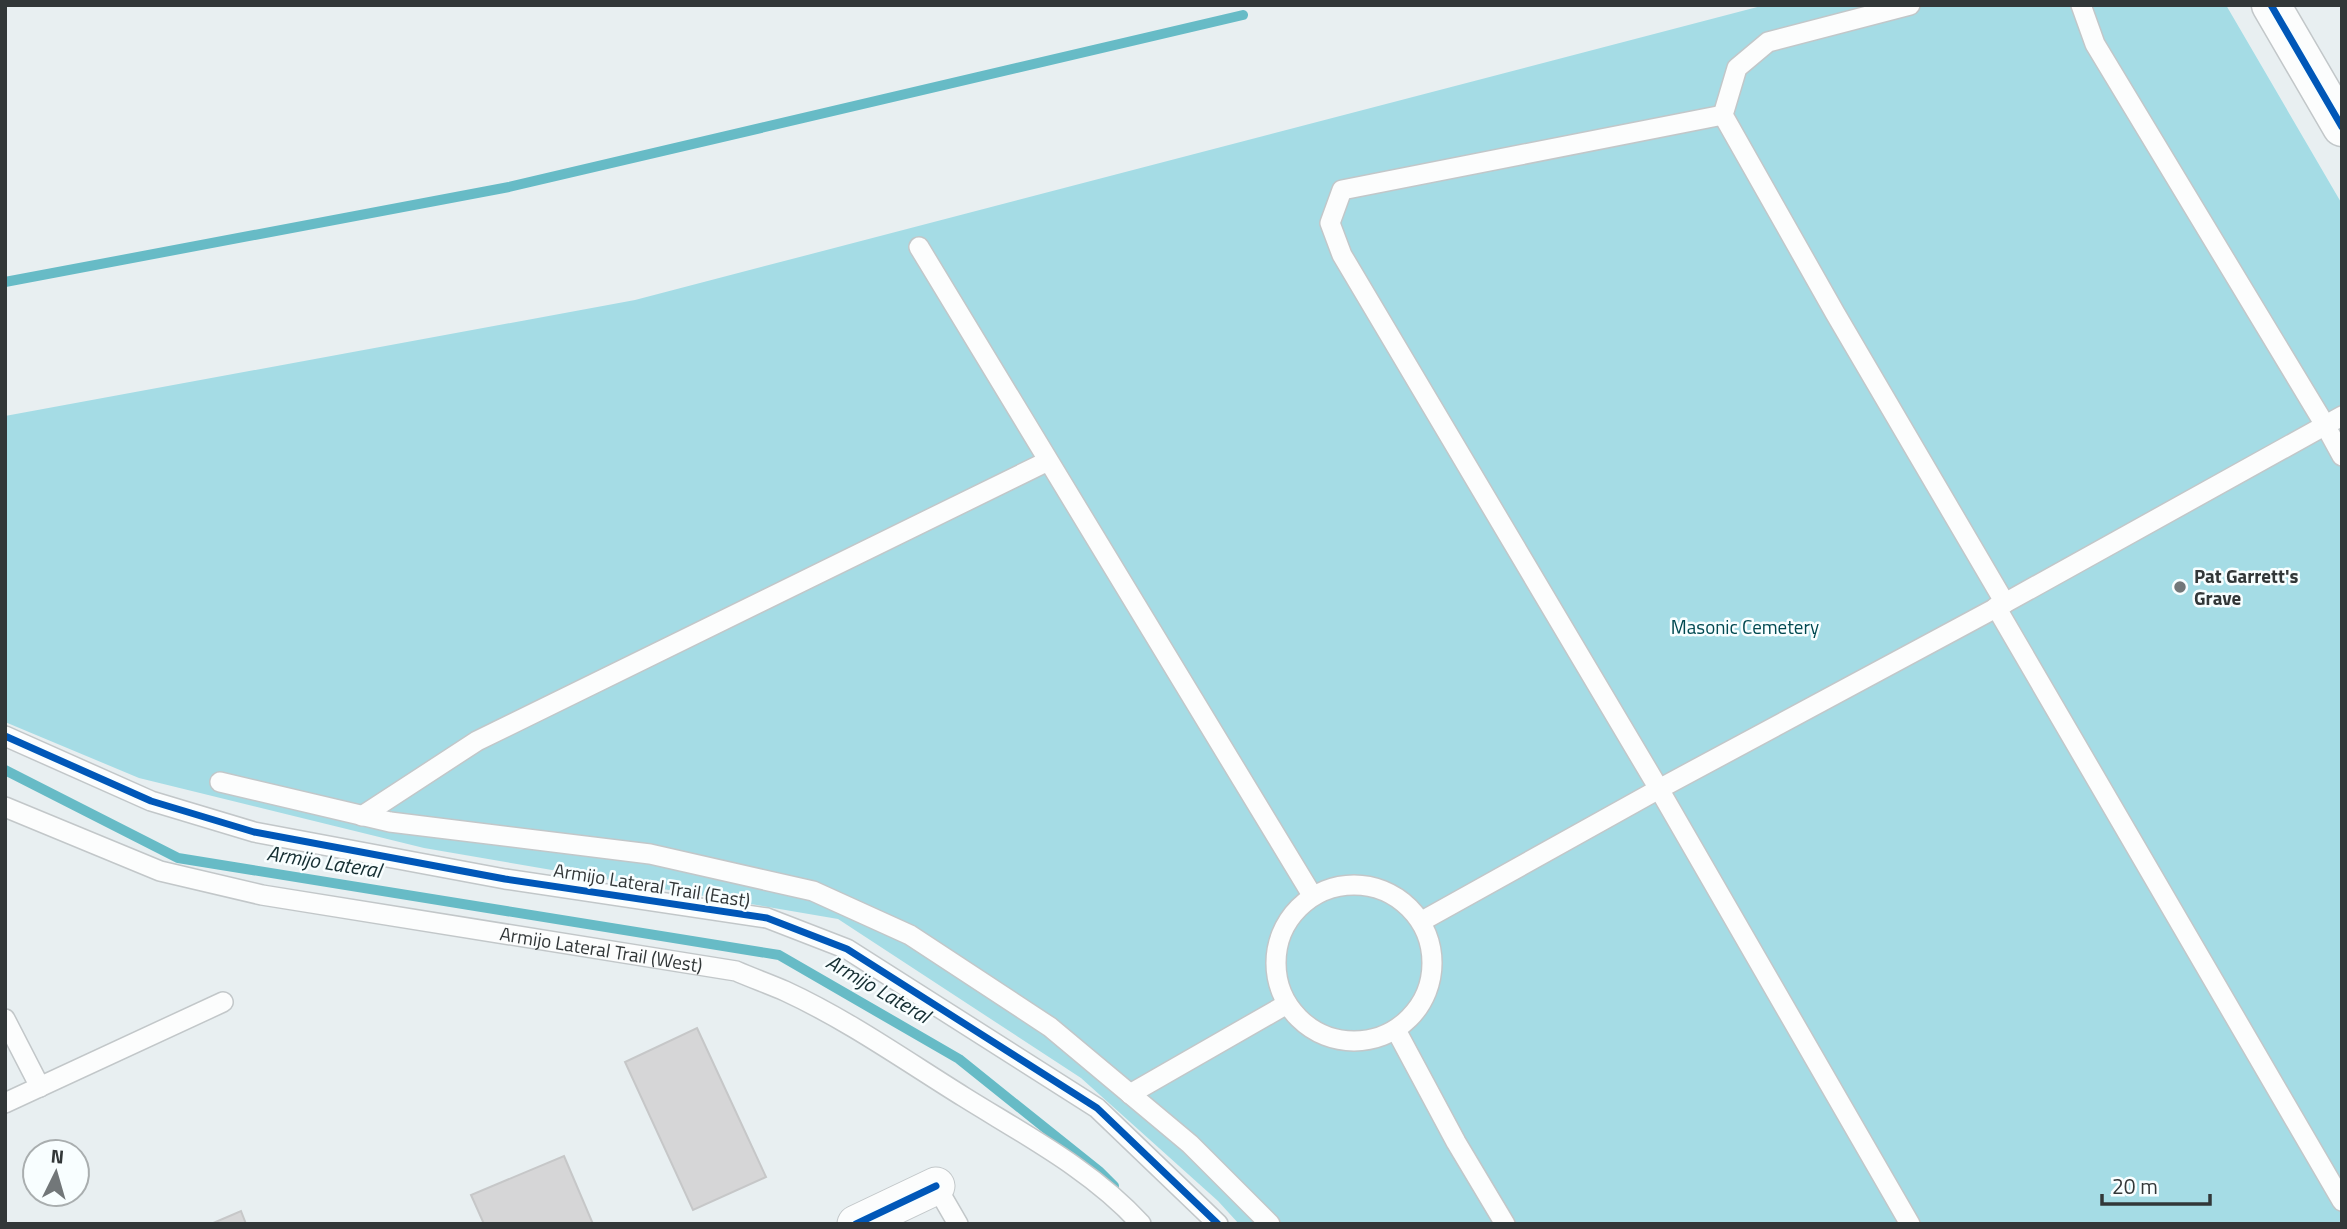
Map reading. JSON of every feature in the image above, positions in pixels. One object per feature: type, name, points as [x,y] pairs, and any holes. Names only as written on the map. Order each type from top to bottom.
[{"type":"street","points":[[2271,5],[2342,127]]},
{"type":"street","points":[[856,1224],[936,1186]]},
{"type":"lane","points":[[1910,5],[1768,42],[1737,68],[1723,116],[2342,1201]]},
{"type":"lane","points":[[2081,5],[2095,44],[2333,420],[2342,456]]},
{"type":"lane","points":[[1723,116],[1342,190],[1330,223],[1342,255],[1659,789],[1910,1224]]},
{"type":"lane","points":[[919,247],[1312,895]]},
{"type":"lane","points":[[1422,921],[1659,789],[2001,605],[2333,420]]},
{"type":"lane","points":[[362,816],[477,741],[1048,461]]},
{"type":"lane","name":"Armijo Lateral Trail (East)","points":[[5,736],[151,802],[254,832],[505,879],[767,918],[847,949],[1097,1108],[1218,1224]]},
{"type":"lane","points":[[220,782],[390,822],[650,854],[813,891],[910,934],[1050,1027],[1190,1144],[1270,1224]]},
{"type":"lane","name":"Armijo Lateral Trail (West)","points":[[5,807],[160,871],[262,895],[736,971],[822,1010],[1000,1119],[1109,1192],[1141,1224]]},
{"type":"lane","points":[[1342,884],[1373,886],[1401,899],[1422,921],[1433,950],[1432,981],[1419,1009],[1396,1030],[1367,1041],[1336,1040],[1308,1027],[1287,1004],[1276,976],[1277,945],[1290,916],[1312,895],[1342,884]]},
{"type":"lane","points":[[5,1103],[223,1002]]},
{"type":"lane","points":[[1130,1094],[1287,1004]]},
{"type":"lane","points":[[5,1019],[40,1087]]},
{"type":"lane","points":[[1396,1030],[1456,1142],[1506,1224]]},
{"type":"lane","points":[[936,1186],[958,1224]]},
{"type":"green space","name":"Masonic Cemetery","points":[[1765,5],[2226,5],[2342,204],[2342,1224],[1239,1224],[1218,1201],[1081,1078],[838,919],[424,848],[139,778],[5,722],[5,416],[635,300]]},
{"type":"building","points":[[697,1028],[766,1177],[693,1210],[625,1062]]},
{"type":"building","points":[[564,1156],[593,1224],[484,1224],[471,1195]]},
{"type":"building","points":[[241,1211],[246,1224],[211,1224]]},
{"type":"waterway","points":[[5,282],[509,187],[1243,15]]},
{"type":"waterway","name":"Armijo Lateral","points":[[5,770],[178,858],[779,955],[959,1059],[1114,1186]]},
{"type":"cycle path","points":[[2271,5],[2342,127]]},
{"type":"cycle path","points":[[5,736],[151,801],[254,832],[505,879],[767,918],[847,949],[1097,1108],[1218,1224]]},
{"type":"cycle path","points":[[856,1224],[936,1186]]},
{"type":"place","name":"Pat Garrett's Grave","points":[[2180,587]]}]
